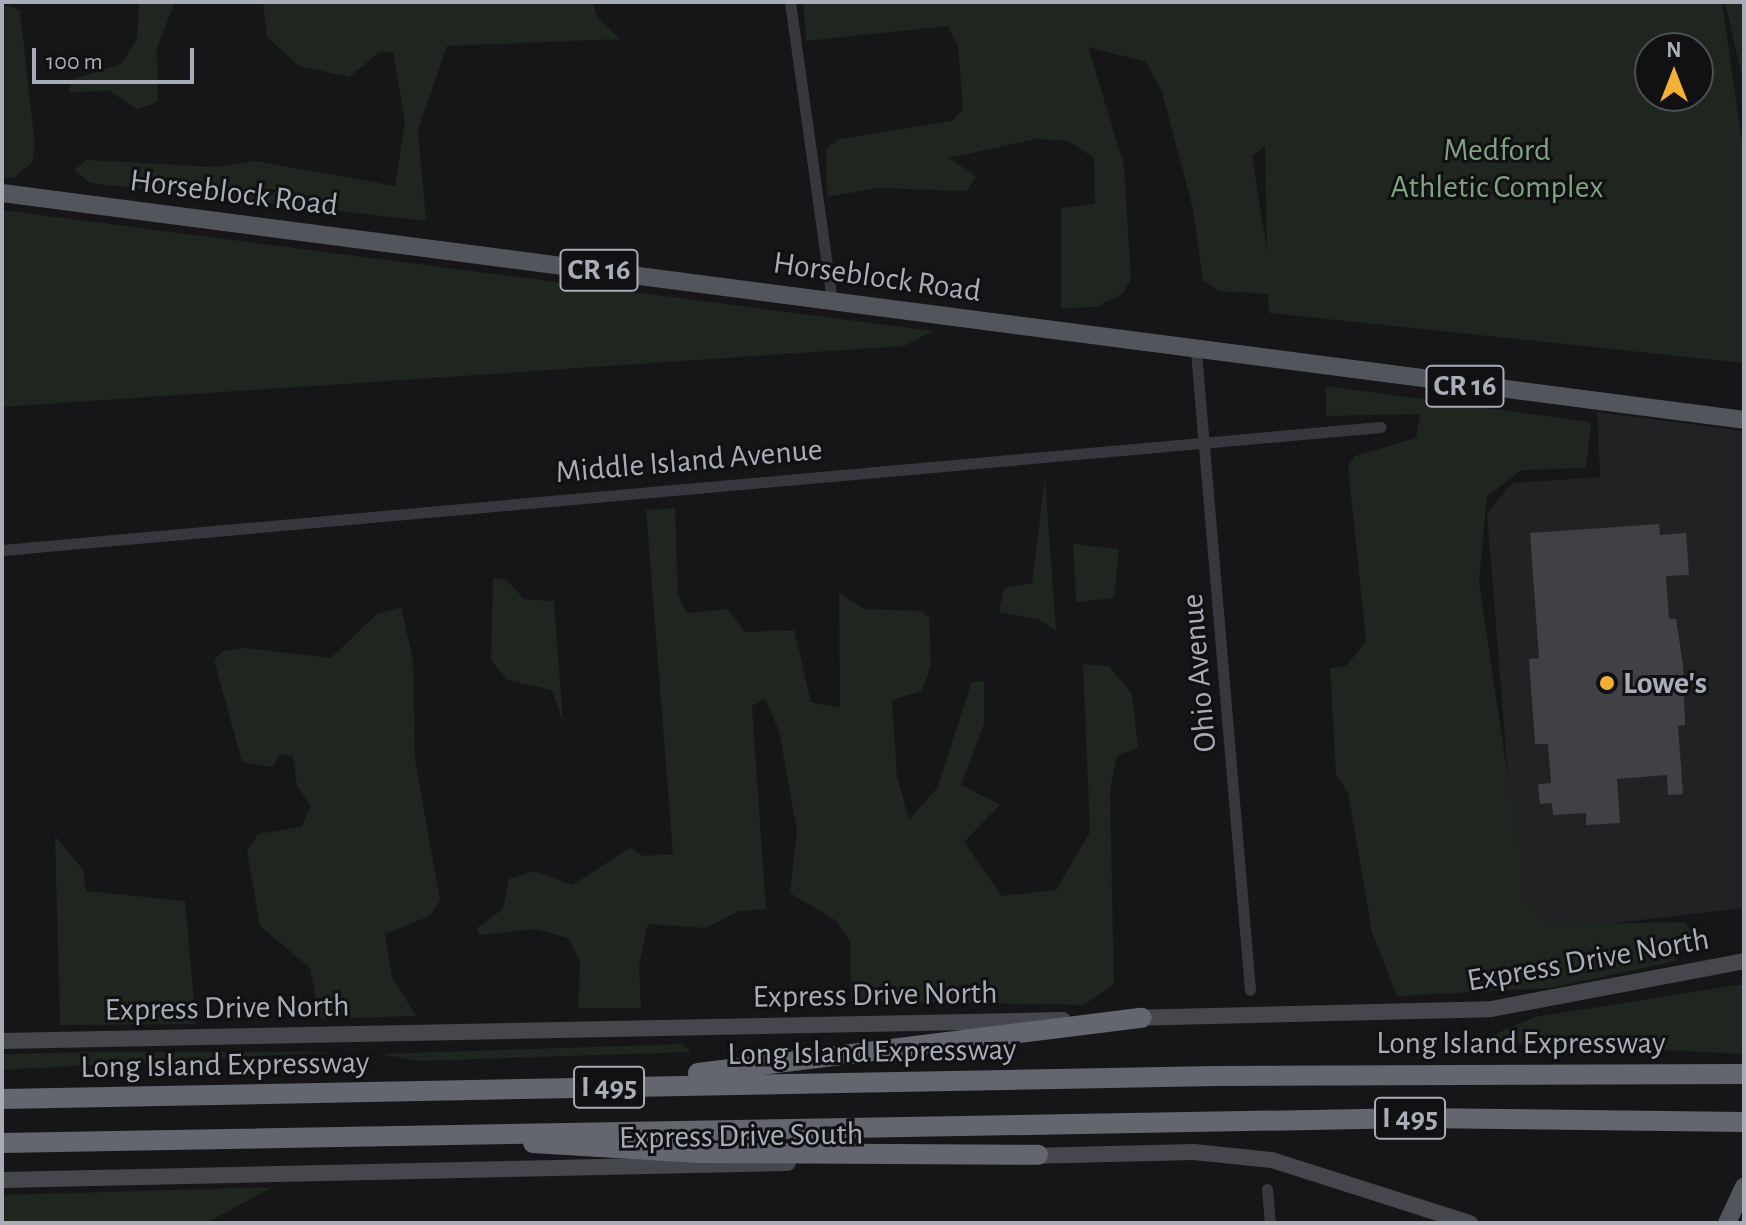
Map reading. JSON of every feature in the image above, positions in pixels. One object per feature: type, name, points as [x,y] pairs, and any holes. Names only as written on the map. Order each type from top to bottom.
[{"type":"highway","points":[[548,1089],[1142,1018]]},
{"type":"highway","name":"Long Island Expressway","points":[[2,1099],[1467,1073],[1744,1074]]},
{"type":"highway","name":"I 495","points":[[2,1143],[1415,1118],[1744,1122]]},
{"type":"highway","points":[[470,1134],[567,1148],[668,1152],[1038,1155]]},
{"type":"main road","name":"Horseblock Road","points":[[2,193],[832,301],[1196,352],[1744,420]]},
{"type":"main road","name":"Express Drive North","points":[[2,1041],[1491,1009],[1744,961]]},
{"type":"main road","name":"Express Drive South","points":[[2,1180],[1194,1152],[1272,1160],[1470,1223]]},
{"type":"main road","points":[[1727,1223],[1744,1187]]},
{"type":"street","points":[[790,2],[832,301]]},
{"type":"street","name":"Ohio Avenue","points":[[1196,352],[1250,990]]},
{"type":"street","name":"Middle Island Avenue","points":[[2,550],[1204,440],[1381,427]]},
{"type":"street","points":[[1267,1189],[1270,1223]]},
{"type":"shaded area","points":[[1597,412],[1744,431],[1744,908],[1546,931],[1518,901],[1487,513],[1512,483],[1600,477]]},
{"type":"green space","points":[[139,2],[175,2],[157,48],[158,102],[137,109],[109,91],[68,92],[74,79],[121,64],[137,39]]},
{"type":"green space","points":[[263,2],[593,2],[597,17],[620,39],[447,46],[418,130],[426,221],[90,183],[74,170],[87,160],[218,167],[255,161],[395,186],[405,121],[393,52],[380,52],[349,77],[299,66],[267,37]]},
{"type":"green space","name":"Medford Athletic Complex","points":[[803,2],[1722,2],[1744,156],[1744,363],[1269,313],[1268,294],[1219,291],[1203,280],[1193,209],[1162,92],[1146,62],[1088,47],[1124,165],[1131,280],[1122,294],[1096,307],[1061,308],[1061,208],[1095,204],[1094,158],[1068,141],[1036,139],[949,158],[976,176],[967,191],[878,188],[827,197],[826,149],[839,139],[952,121],[963,109],[958,47],[948,26],[806,41]],"holes":[[[1265,146],[1267,250],[1252,156]]]},
{"type":"green space","points":[[1725,2],[1742,2],[1744,85]]},
{"type":"green space","points":[[2,4],[20,10],[35,146],[32,162],[14,178],[2,177]]},
{"type":"green space","points":[[2,210],[933,331],[904,346],[2,407]]},
{"type":"green space","points":[[1326,386],[1591,422],[1586,468],[1522,470],[1487,496],[1479,582],[1526,900],[1546,925],[1685,922],[1692,931],[1676,961],[1550,988],[1397,996],[1372,932],[1348,793],[1336,775],[1330,668],[1346,666],[1366,642],[1348,466],[1355,456],[1416,438],[1420,414],[1326,416]]},
{"type":"green space","points":[[1045,478],[1056,631],[1038,619],[999,612],[1004,588],[1032,583]]},
{"type":"green space","points":[[675,508],[678,595],[687,613],[728,609],[745,632],[794,630],[811,702],[840,708],[839,592],[864,609],[921,611],[929,617],[931,665],[922,691],[892,700],[897,776],[909,820],[938,787],[971,683],[984,681],[984,724],[961,785],[1000,805],[964,842],[1002,896],[1056,890],[1090,832],[1083,664],[1109,666],[1132,694],[1138,748],[1117,755],[1110,791],[1114,984],[1084,1005],[851,1001],[850,941],[835,920],[790,893],[797,831],[779,731],[765,699],[752,706],[766,909],[739,911],[706,928],[648,924],[639,965],[641,1008],[578,1008],[580,961],[568,938],[535,929],[479,935],[477,928],[503,909],[509,879],[534,871],[572,885],[631,847],[643,856],[673,854],[646,510]]},
{"type":"green space","points":[[1073,544],[1119,549],[1114,598],[1076,602]]},
{"type":"green space","points":[[493,578],[507,580],[524,599],[554,601],[563,722],[552,690],[507,680],[491,660]]},
{"type":"green space","points":[[401,607],[413,659],[415,760],[440,900],[430,916],[385,934],[392,977],[416,1016],[320,1019],[310,968],[260,926],[247,851],[258,834],[301,827],[311,806],[297,786],[293,757],[280,754],[273,767],[242,762],[214,660],[223,651],[245,648],[331,658],[377,614]]},
{"type":"green space","points":[[55,836],[83,870],[86,891],[185,901],[196,1024],[60,1025]]},
{"type":"green space","points":[[1744,984],[1744,1054],[1479,1041],[1535,1017]]},
{"type":"green space","points":[[683,1044],[691,1052],[420,1061],[381,1054]]},
{"type":"green space","points":[[334,1052],[2,1070],[2,1054]]},
{"type":"green space","points":[[273,1187],[206,1223],[2,1223],[2,1195]]},
{"type":"building","name":"Lowe's","points":[[1659,524],[1660,535],[1686,533],[1689,575],[1666,576],[1669,619],[1676,619],[1683,665],[1685,725],[1678,726],[1683,794],[1668,795],[1667,775],[1617,779],[1620,823],[1586,825],[1586,813],[1553,815],[1552,803],[1540,804],[1538,784],[1551,783],[1548,744],[1535,744],[1529,659],[1539,658],[1530,533]]},
{"type":"place","name":"Lowe's","points":[[1607,683]]}]
